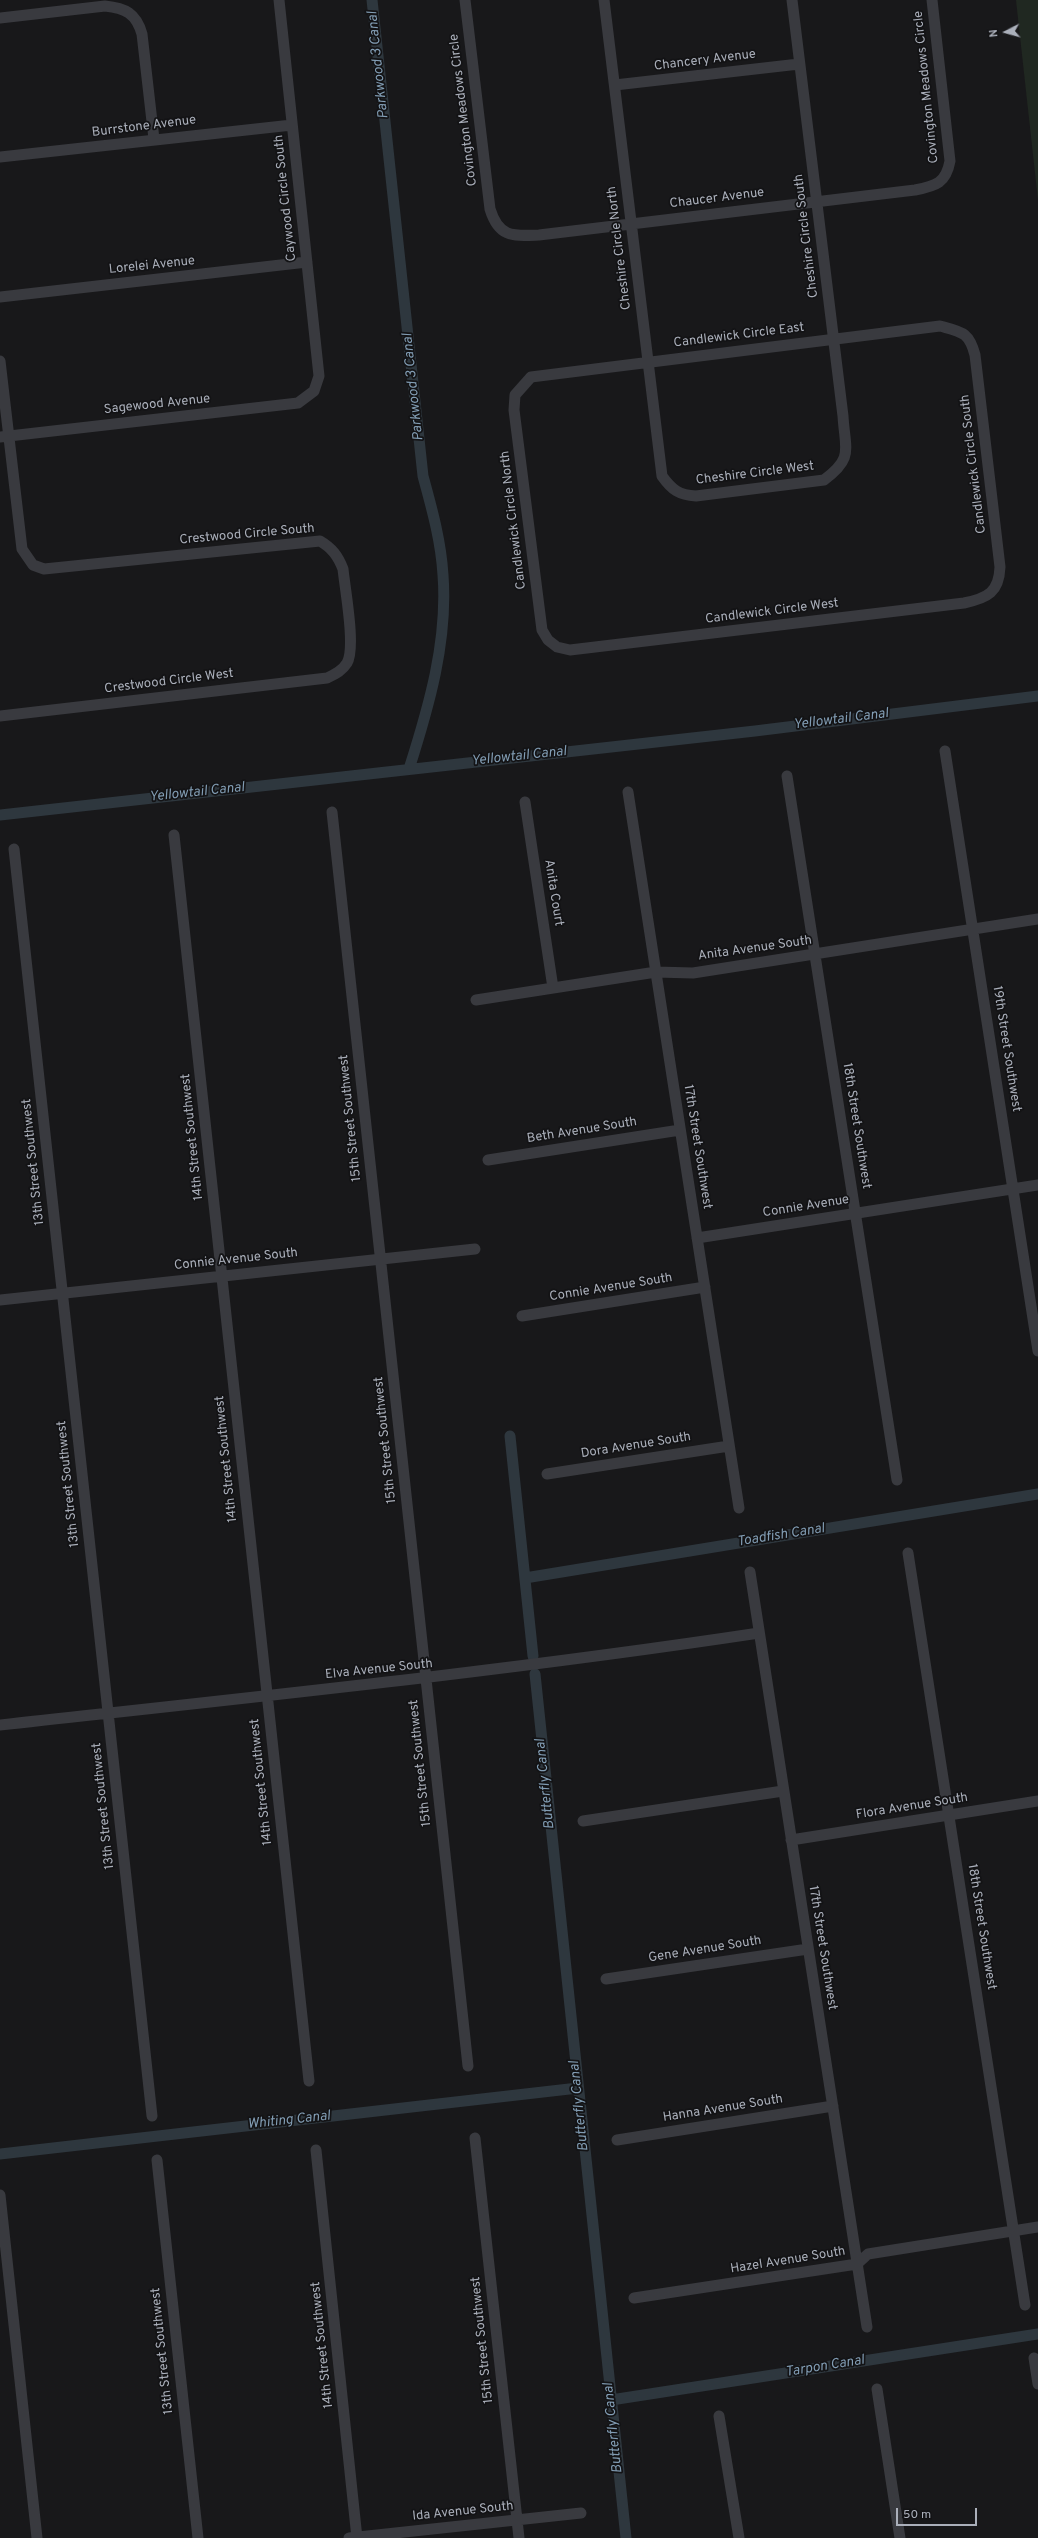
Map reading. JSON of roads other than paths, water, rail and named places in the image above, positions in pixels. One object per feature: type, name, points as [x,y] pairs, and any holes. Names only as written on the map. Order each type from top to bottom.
[{"type":"street","name":"Caywood Circle South","points":[[279,0],[319,376],[314,391]]},
{"type":"street","name":"Covington Meadows Circle","points":[[465,0],[492,216]]},
{"type":"street","name":"Cheshire Circle North","points":[[604,0],[662,476],[671,489]]},
{"type":"street","name":"Cheshire Circle South","points":[[792,0],[843,416],[846,457],[840,468]]},
{"type":"street","name":"Covington Meadows Circle","points":[[932,0],[950,161],[948,172]]},
{"type":"street","points":[[0,18],[104,6],[120,8],[131,12],[138,22],[142,34],[154,139]]},
{"type":"street","name":"Chancery Avenue","points":[[615,86],[799,64]]},
{"type":"street","name":"Burrstone Avenue","points":[[0,157],[292,125]]},
{"type":"street","name":"Chaucer Avenue","points":[[492,216],[501,230],[513,236],[539,235],[928,188],[940,182],[948,172]]},
{"type":"street","name":"Lorelei Avenue","points":[[0,297],[307,262]]},
{"type":"street","name":"Candlewick Circle East","points":[[522,385],[531,377],[940,326],[962,332]]},
{"type":"street","name":"Candlewick Circle South","points":[[962,332],[971,341],[975,355],[1000,567],[1000,580],[990,595]]},
{"type":"street","points":[[0,361],[4,436]]},
{"type":"street","name":"Candlewick Circle North","points":[[522,385],[516,395],[514,410],[536,590],[542,630],[548,640],[557,647]]},
{"type":"street","name":"Sagewood Avenue","points":[[4,436],[298,403],[314,391]]},
{"type":"street","name":"Crestwood Circle South","points":[[4,436],[22,550],[33,565],[44,569],[89,566],[320,541],[330,547],[339,558],[343,569],[351,650],[347,663],[339,672]]},
{"type":"street","name":"Cheshire Circle West","points":[[671,489],[683,495],[696,496],[779,486],[824,480],[840,468]]},
{"type":"street","name":"Candlewick Circle West","points":[[557,647],[570,650],[956,604],[979,600],[990,595]]},
{"type":"street","name":"Crestwood Circle West","points":[[0,716],[327,678],[339,672]]},
{"type":"street","name":"19th Street Southwest","points":[[945,751],[1038,1351]]},
{"type":"street","name":"18th Street Southwest","points":[[787,776],[897,1480]]},
{"type":"street","name":"17th Street Southwest","points":[[628,792],[739,1508]]},
{"type":"street","name":"Anita Court","points":[[525,802],[553,988]]},
{"type":"street","name":"15th Street Southwest","points":[[332,812],[468,2066]]},
{"type":"street","name":"14th Street Southwest","points":[[174,835],[308,2081]]},
{"type":"street","name":"13th Street Southwest","points":[[14,849],[152,2116]]},
{"type":"street","name":"Anita Avenue South","points":[[476,1000],[656,972],[693,973],[816,955],[1038,919]]},
{"type":"street","name":"Beth Avenue South","points":[[488,1160],[680,1130]]},
{"type":"street","name":"Connie Avenue","points":[[697,1238],[1038,1185]]},
{"type":"street","name":"Connie Avenue South","points":[[0,1300],[475,1249]]},
{"type":"street","name":"Connie Avenue South","points":[[522,1316],[705,1287]]},
{"type":"street","name":"Dora Avenue South","points":[[547,1474],[729,1446]]},
{"type":"street","name":"18th Street Southwest","points":[[908,1553],[1025,2305]]},
{"type":"street","name":"17th Street Southwest","points":[[750,1572],[867,2327]]},
{"type":"street","name":"Elva Avenue South","points":[[0,1724],[426,1679],[571,1661],[759,1633]]},
{"type":"street","points":[[583,1821],[783,1790]]},
{"type":"street","name":"Flora Avenue South","points":[[791,1840],[1038,1801]]},
{"type":"street","name":"Gene Avenue South","points":[[606,1979],[808,1949]]},
{"type":"street","name":"Hanna Avenue South","points":[[617,2140],[833,2106]]},
{"type":"street","name":"15th Street Southwest","points":[[475,2138],[519,2538]]},
{"type":"street","name":"14th Street Southwest","points":[[316,2150],[354,2538]]},
{"type":"street","name":"13th Street Southwest","points":[[157,2160],[198,2538]]},
{"type":"street","points":[[0,2195],[37,2538]]},
{"type":"street","name":"Hazel Avenue South","points":[[634,2298],[857,2264],[868,2254],[1038,2228]]},
{"type":"street","points":[[1034,2358],[1038,2384]]},
{"type":"street","points":[[877,2388],[900,2538]]},
{"type":"street","points":[[719,2416],[739,2538]]},
{"type":"street","name":"Ida Avenue South","points":[[354,2538],[581,2513]]},
{"type":"waterway","name":"Parkwood 3 Canal","points":[[372,0],[423,476],[438,537],[443,575],[444,600],[440,649],[430,697],[409,769]]},
{"type":"waterway","name":"Yellowtail Canal","points":[[0,815],[755,731],[1038,696]]},
{"type":"waterway","name":"Butterfly Canal","points":[[510,1436],[533,1656]]},
{"type":"waterway","name":"Toadfish Canal","points":[[525,1578],[1038,1494]]},
{"type":"waterway","name":"Butterfly Canal","points":[[535,1674],[626,2538]]},
{"type":"waterway","name":"Whiting Canal","points":[[0,2154],[578,2088]]},
{"type":"waterway","name":"Tarpon Canal","points":[[611,2400],[1038,2334]]}]
